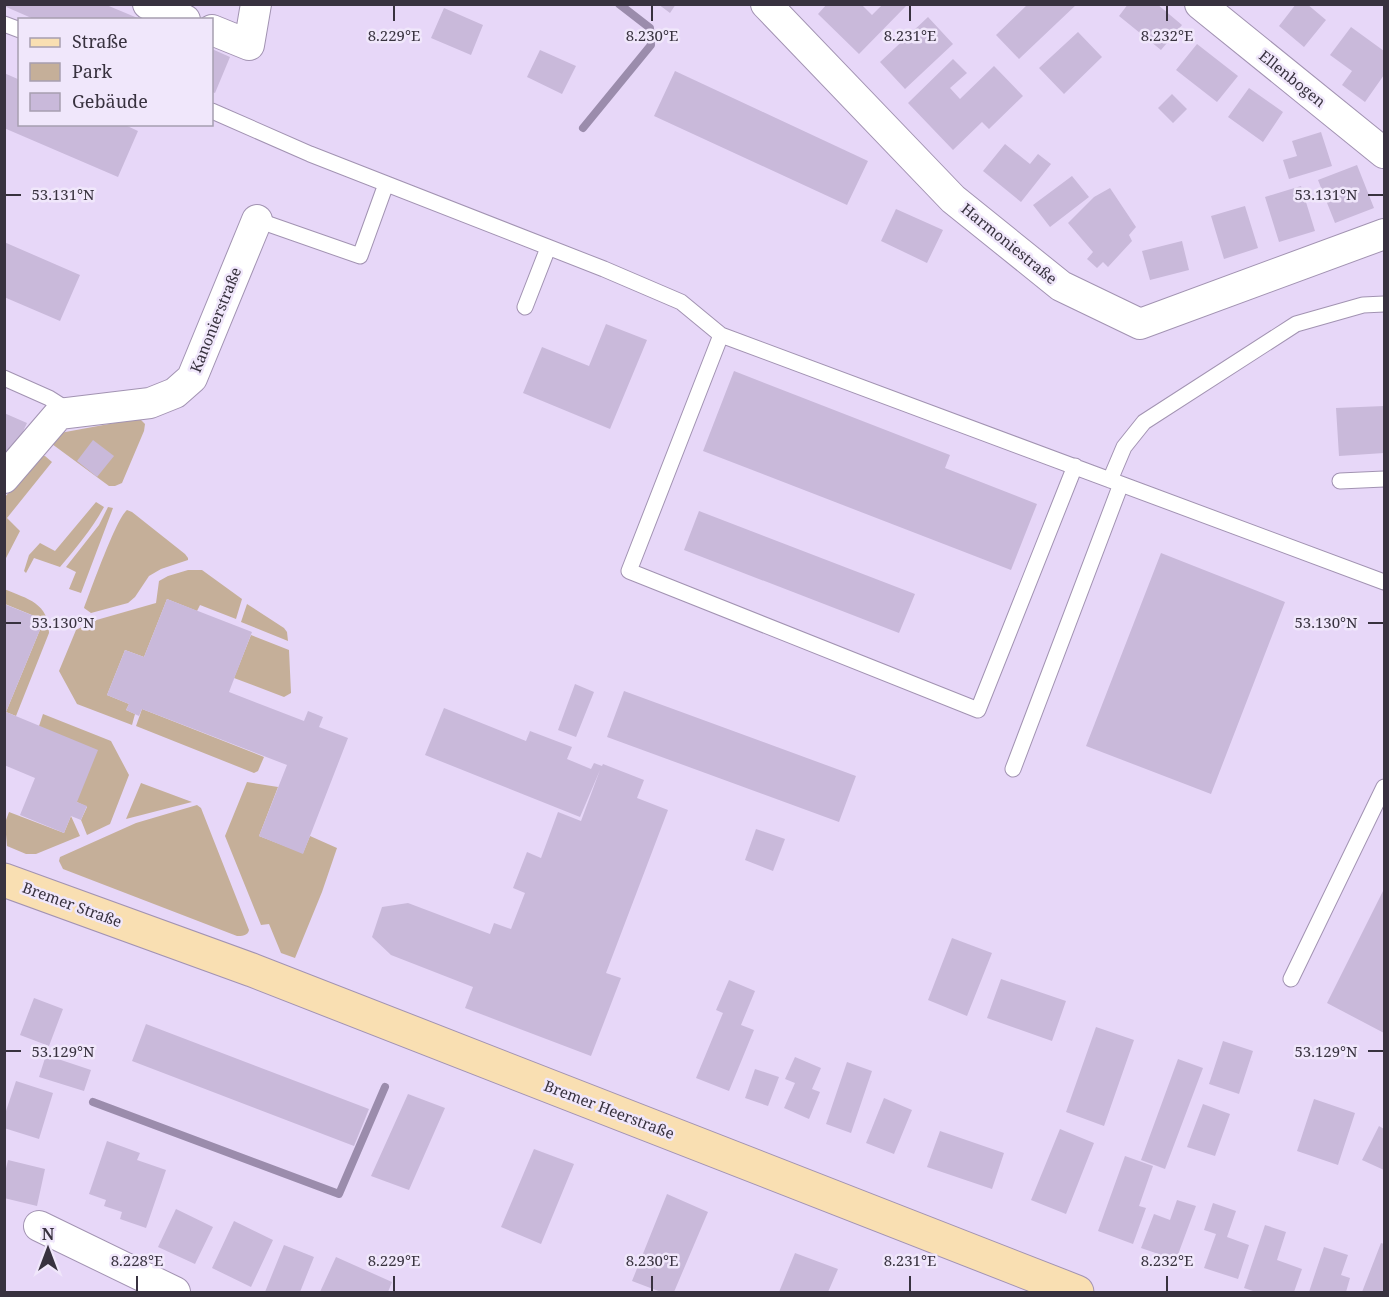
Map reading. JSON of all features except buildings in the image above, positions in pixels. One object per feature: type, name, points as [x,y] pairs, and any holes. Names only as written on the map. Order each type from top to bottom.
[{"type":"street","points":[[148,4],[180,18]]},
{"type":"street","points":[[213,30],[249,45],[256,4]]},
{"type":"street","name":"Harmoniestraße","points":[[766,4],[953,199],[1061,286],[1140,324],[1384,234]]},
{"type":"street","name":"Ellenbogen","points":[[1200,4],[1384,153]]},
{"type":"street","name":"Kanonierstraße","points":[[4,478],[59,414],[150,403],[175,393],[192,378],[257,220]]},
{"type":"street","name":"Bremer Straße","points":[[4,880],[140,929]]},
{"type":"street","name":"Bremer Heerstraße","points":[[140,929],[252,970],[1077,1293]]},
{"type":"street","points":[[39,1226],[175,1293]]},
{"type":"lane","points":[[213,111],[386,184],[681,302],[721,335],[1384,582]]},
{"type":"lane","points":[[257,220],[360,256],[386,184]]},
{"type":"lane","points":[[525,307],[548,248]]},
{"type":"lane","points":[[1013,769],[1115,482],[1124,447],[1144,422],[1296,324],[1363,305],[1384,304]]},
{"type":"lane","points":[[721,335],[629,571],[978,710],[1075,466]]},
{"type":"lane","points":[[4,378],[49,398],[72,412]]},
{"type":"lane","points":[[1340,481],[1384,479]]},
{"type":"lane","points":[[1291,979],[1384,787]]},
{"type":"green space","points":[[136,419],[145,424],[144,431],[122,483],[115,486],[109,486],[52,444],[60,433]]},
{"type":"green space","points":[[40,456],[45,456],[52,462],[7,518],[20,531],[5,560],[5,497]]},
{"type":"green space","points":[[96,502],[104,507],[89,531],[60,567],[34,558],[26,573],[24,571],[29,555],[40,543],[55,551]]},
{"type":"green space","points":[[108,507],[113,508],[81,593],[69,589],[76,572],[66,567],[99,525]]},
{"type":"green space","points":[[127,510],[185,554],[188,560],[161,569],[149,576],[135,597],[128,603],[91,613],[84,608],[110,540]]},
{"type":"green space","points":[[188,570],[202,570],[242,599],[236,619],[200,605],[197,611],[167,599],[144,657],[125,650],[107,695],[129,704],[126,710],[135,714],[132,725],[77,704],[59,671],[76,630],[93,621],[156,603],[159,581]]},
{"type":"green space","points":[[4,589],[36,604],[45,615],[49,633],[16,716],[6,712],[44,620],[5,604]]},
{"type":"green space","points":[[247,604],[284,628],[288,641],[241,622]]},
{"type":"green space","points":[[251,635],[289,650],[291,693],[284,697],[234,678]]},
{"type":"green space","points":[[142,709],[264,757],[258,771],[254,773],[136,726]]},
{"type":"green space","points":[[43,714],[111,741],[129,775],[110,824],[87,835],[81,820],[87,807],[77,802],[39,726]]},
{"type":"green space","points":[[247,782],[278,787],[259,836],[303,853],[310,836],[337,848],[295,958],[281,953],[269,924],[261,925],[225,836]]},
{"type":"green space","points":[[141,783],[192,802],[126,819]]},
{"type":"green space","points":[[197,805],[201,808],[249,930],[244,935],[237,936],[63,869],[59,861],[60,857],[136,823]]},
{"type":"green space","points":[[9,812],[64,833],[71,816],[80,836],[36,854],[26,854],[7,846],[5,823]]},
{"type":"waterway","points":[[583,128],[651,45],[650,28],[619,4]]},
{"type":"waterway","points":[[93,1102],[339,1194],[385,1087]]}]
